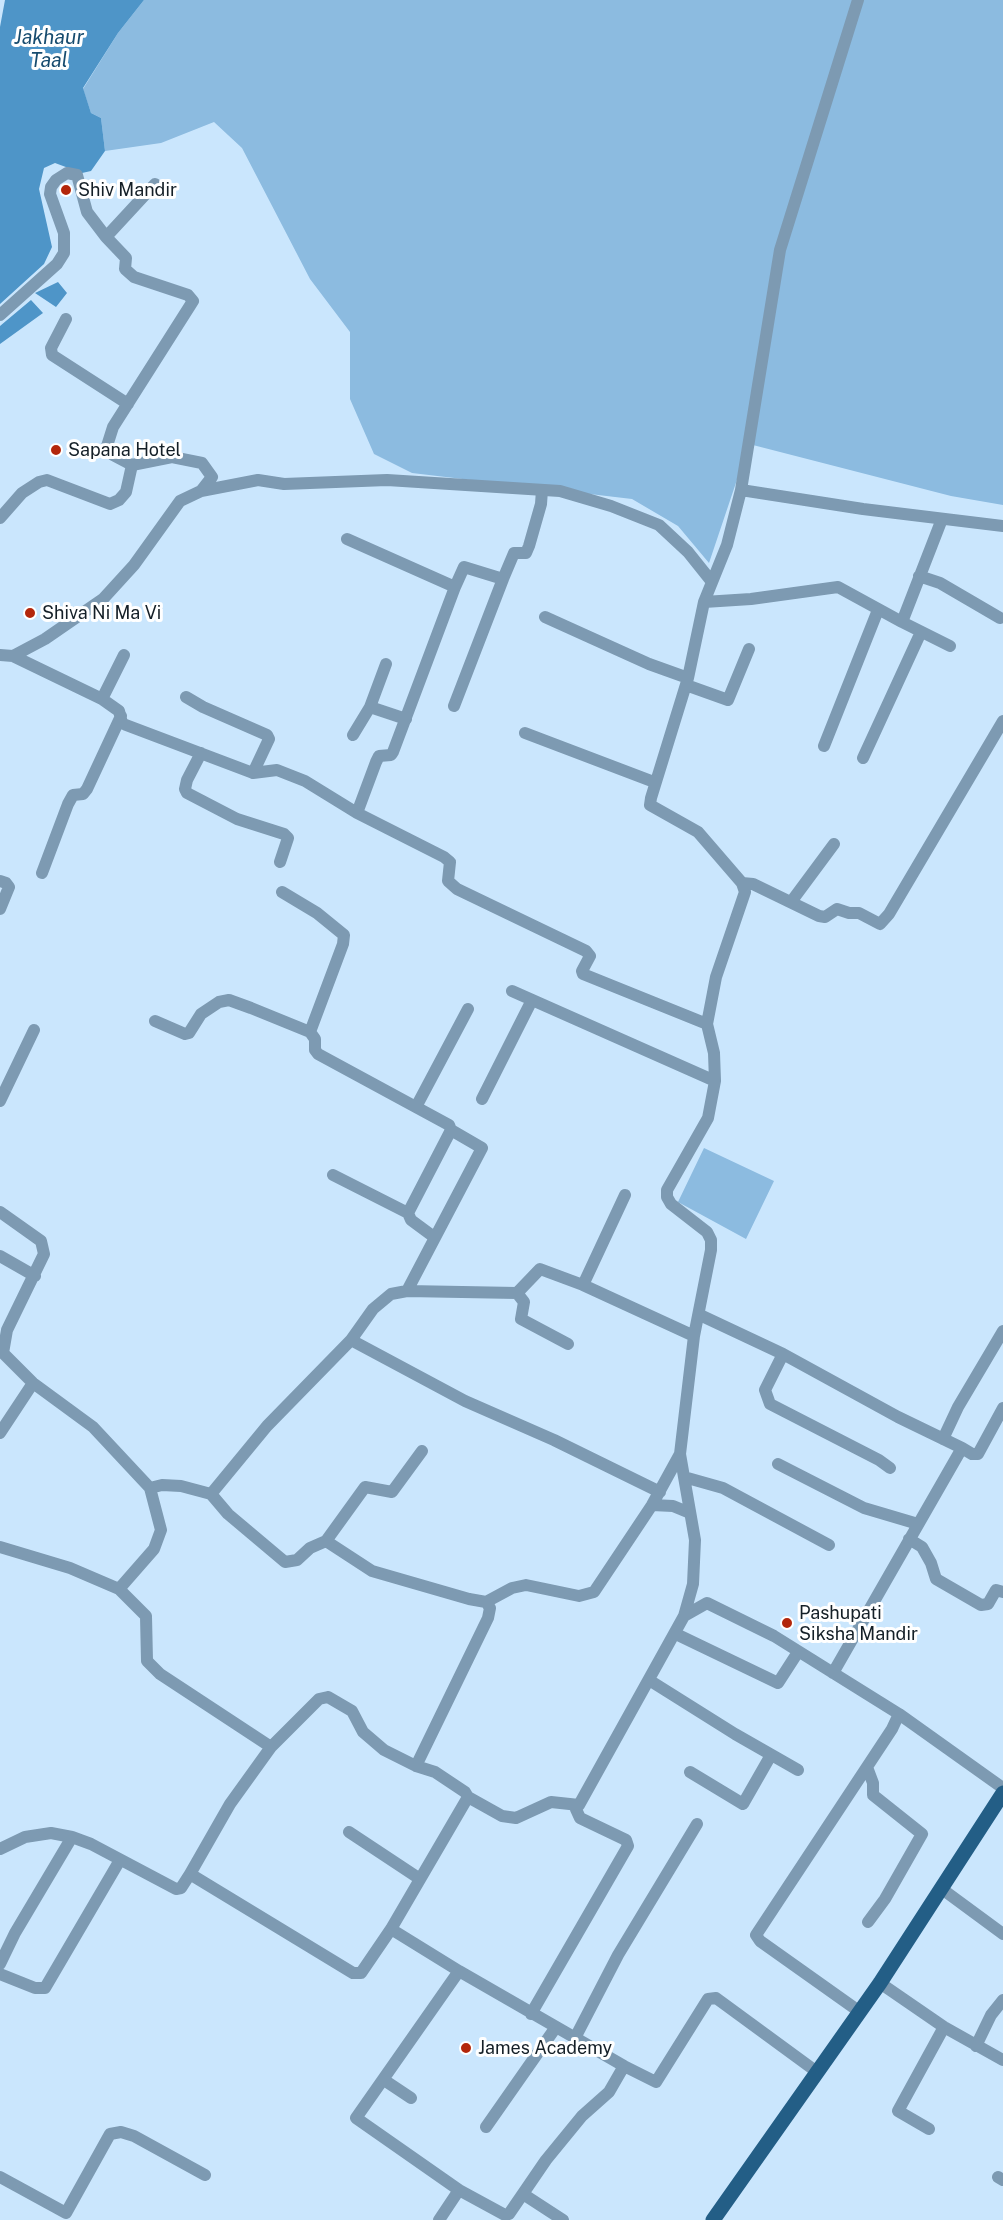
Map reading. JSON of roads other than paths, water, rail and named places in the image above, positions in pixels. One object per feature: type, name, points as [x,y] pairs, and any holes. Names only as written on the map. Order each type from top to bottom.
[{"type":"main road","points":[[713,2220],[880,1983],[1003,1790]]},
{"type":"street","points":[[0,1848],[25,1838],[51,1833],[72,1837],[177,1889],[181,1888],[230,1804],[271,1747],[319,1699],[328,1697],[334,1698],[352,1711],[363,1732],[384,1750],[416,1766],[435,1772],[465,1792],[468,1797],[502,1816],[516,1818],[551,1802],[575,1807],[579,1805],[588,1790],[676,1634],[693,1584],[695,1540],[680,1454],[694,1336],[700,1315],[711,1240],[707,1232],[671,1204],[667,1197],[667,1190],[708,1118],[715,1081],[714,1053],[707,1024],[716,976],[745,892],[742,883],[699,832],[650,805],[654,782],[687,682],[704,602],[727,545],[741,490],[780,250],[858,0]]},
{"type":"street","points":[[0,315],[57,264],[64,253],[64,233],[50,194],[51,187],[56,180],[67,173],[77,175],[87,212],[126,258],[125,269],[134,277],[188,295],[193,301],[113,427],[107,446],[113,454],[132,465],[172,457],[202,464],[212,477],[201,491]]},
{"type":"street","points":[[106,237],[155,184]]},
{"type":"street","points":[[66,319],[51,348],[52,355],[128,404]]},
{"type":"street","points":[[0,518],[22,493],[39,482],[47,480],[110,504],[119,500],[126,492],[132,465]]},
{"type":"street","points":[[6,655],[45,639],[103,599],[134,565],[180,501],[201,491],[258,480],[284,484],[387,480],[560,491],[611,506],[659,525],[688,552],[712,582]]},
{"type":"street","points":[[454,706],[513,553],[526,553],[529,546],[541,504],[542,490]]},
{"type":"street","points":[[741,490],[1003,526]]},
{"type":"street","points":[[902,622],[942,519]]},
{"type":"street","points":[[347,539],[454,587]]},
{"type":"street","points":[[357,813],[379,756],[391,755],[454,587],[464,567],[503,579]]},
{"type":"street","points":[[919,576],[961,594],[1000,618]]},
{"type":"street","points":[[704,602],[751,599],[838,587],[950,646]]},
{"type":"street","points":[[824,746],[878,610]]},
{"type":"street","points":[[545,617],[729,700],[749,649]]},
{"type":"street","points":[[863,758],[921,632]]},
{"type":"street","points":[[6,655],[102,699],[119,711],[126,726],[253,773],[277,770],[305,781],[357,813],[444,857],[450,862],[448,881],[457,889],[586,951],[590,956],[582,971],[583,974],[707,1024]]},
{"type":"street","points":[[102,699],[124,655]]},
{"type":"street","points":[[353,735],[370,707],[386,664]]},
{"type":"street","points":[[186,697],[202,707],[267,735],[269,739],[253,773]]},
{"type":"street","points":[[370,707],[406,719]]},
{"type":"street","points":[[42,873],[68,804],[73,795],[83,794],[87,789],[121,716]]},
{"type":"street","points":[[742,883],[753,884],[819,916],[825,917],[837,909],[849,913],[859,912],[880,924],[889,914],[1003,722]]},
{"type":"street","points":[[525,734],[654,782]]},
{"type":"street","points":[[201,753],[187,780],[185,789],[187,793],[237,819],[284,834],[288,838],[280,862]]},
{"type":"street","points":[[791,902],[834,844]]},
{"type":"street","points":[[0,881],[9,887],[0,909]]},
{"type":"street","points":[[282,892],[317,913],[344,935],[343,944],[310,1032]]},
{"type":"street","points":[[512,991],[715,1081]]},
{"type":"street","points":[[155,1021],[189,1033],[201,1014],[219,1002],[229,1000],[310,1032],[315,1039],[315,1050],[318,1054],[449,1125],[451,1130],[482,1148],[407,1291]]},
{"type":"street","points":[[482,1099],[532,1000]]},
{"type":"street","points":[[416,1107],[468,1009]]},
{"type":"street","points":[[0,1101],[34,1030]]},
{"type":"street","points":[[408,1213],[451,1130]]},
{"type":"street","points":[[333,1174],[408,1213],[411,1220],[434,1237]]},
{"type":"street","points":[[584,1285],[625,1195]]},
{"type":"street","points":[[0,1212],[41,1241],[44,1254],[7,1330],[3,1353],[33,1383],[93,1427],[150,1488],[161,1530],[154,1549],[119,1589]]},
{"type":"street","points":[[0,1256],[35,1276]]},
{"type":"street","points":[[211,1494],[267,1426],[351,1340],[373,1309],[392,1294],[407,1291],[517,1293],[540,1269],[584,1285],[694,1336]]},
{"type":"street","points":[[517,1293],[524,1302],[521,1319],[568,1344]]},
{"type":"street","points":[[700,1315],[783,1354],[972,1454],[978,1454],[1003,1408]]},
{"type":"street","points":[[943,1439],[958,1407],[1003,1331]]},
{"type":"street","points":[[351,1340],[465,1401],[554,1440],[660,1492]]},
{"type":"street","points":[[783,1354],[765,1390],[770,1404],[879,1460],[890,1468]]},
{"type":"street","points":[[0,1433],[33,1383]]},
{"type":"street","points":[[833,1673],[962,1448]]},
{"type":"street","points":[[150,1488],[162,1485],[181,1486],[211,1494],[228,1514],[285,1562],[297,1560],[310,1548],[326,1541],[365,1487],[392,1492],[422,1452]]},
{"type":"street","points":[[486,1602],[512,1588],[526,1585],[579,1596],[594,1592],[652,1505],[680,1454]]},
{"type":"street","points":[[778,1464],[864,1508],[918,1524]]},
{"type":"street","points":[[684,1477],[723,1488],[829,1545]]},
{"type":"street","points":[[652,1505],[673,1506],[690,1513]]},
{"type":"street","points":[[909,1539],[922,1547],[936,1579],[981,1605],[988,1604],[996,1590],[1003,1592]]},
{"type":"street","points":[[326,1541],[372,1571],[486,1602],[490,1608],[488,1618],[416,1766]]},
{"type":"street","points":[[0,1547],[70,1568],[119,1589],[146,1616],[147,1660],[160,1674],[271,1747]]},
{"type":"street","points":[[693,1584],[707,1603],[774,1636],[899,1714],[1003,1790]]},
{"type":"street","points":[[684,1616],[707,1603]]},
{"type":"street","points":[[676,1634],[778,1683],[798,1652]]},
{"type":"street","points":[[649,1680],[798,1770]]},
{"type":"street","points":[[860,2012],[760,1941],[756,1935],[867,1767],[899,1714]]},
{"type":"street","points":[[690,1772],[743,1804],[771,1755]]},
{"type":"street","points":[[867,1767],[873,1783],[873,1795],[922,1834],[885,1899],[868,1922]]},
{"type":"street","points":[[190,1874],[353,1973],[361,1973],[391,1929],[468,1797]]},
{"type":"street","points":[[531,2014],[628,1846],[626,1840],[580,1818],[575,1807]]},
{"type":"street","points":[[575,2038],[618,1955],[697,1824]]},
{"type":"street","points":[[349,1832],[420,1879]]},
{"type":"street","points":[[0,1965],[15,1933],[72,1837]]},
{"type":"street","points":[[0,1974],[35,1988],[45,1988],[120,1860]]},
{"type":"street","points":[[942,1889],[1003,1934]]},
{"type":"street","points":[[391,1929],[531,2014],[656,2082],[708,1999],[716,1998],[817,2072]]},
{"type":"street","points":[[459,1971],[356,2118],[357,2121],[459,2190],[505,2215],[509,2214],[546,2160],[582,2116],[609,2092],[624,2066]]},
{"type":"street","points":[[880,1983],[944,2027],[1003,2060]]},
{"type":"street","points":[[976,2046],[991,2015],[1003,2000]]},
{"type":"street","points":[[486,2127],[556,2027]]},
{"type":"street","points":[[929,2129],[898,2111],[944,2027]]},
{"type":"street","points":[[384,2080],[411,2098]]},
{"type":"street","points":[[0,2177],[66,2213],[110,2134],[121,2132],[134,2136],[205,2175]]},
{"type":"street","points":[[439,2220],[459,2190]]},
{"type":"street","points":[[523,2194],[563,2220]]},
{"type":"water","name":"Jakhaur Taal","points":[[5,0],[144,0],[118,33],[83,88],[91,113],[101,118],[105,151],[91,171],[82,173],[55,163],[44,168],[39,189],[52,247],[44,264],[0,304],[0,27]]},
{"type":"water","points":[[58,282],[67,293],[56,307],[35,293]]},
{"type":"water","points":[[31,300],[43,313],[0,344],[0,326]]},
{"type":"place","name":"Shiv Mandir","points":[[66,190]]},
{"type":"place","name":"Sapana Hotel","points":[[56,450]]},
{"type":"place","name":"Shiva Ni Ma Vi","points":[[30,613]]},
{"type":"place","name":"Pashupati Siksha Mandir","points":[[787,1623]]},
{"type":"place","name":"James Academy","points":[[466,2048]]}]
